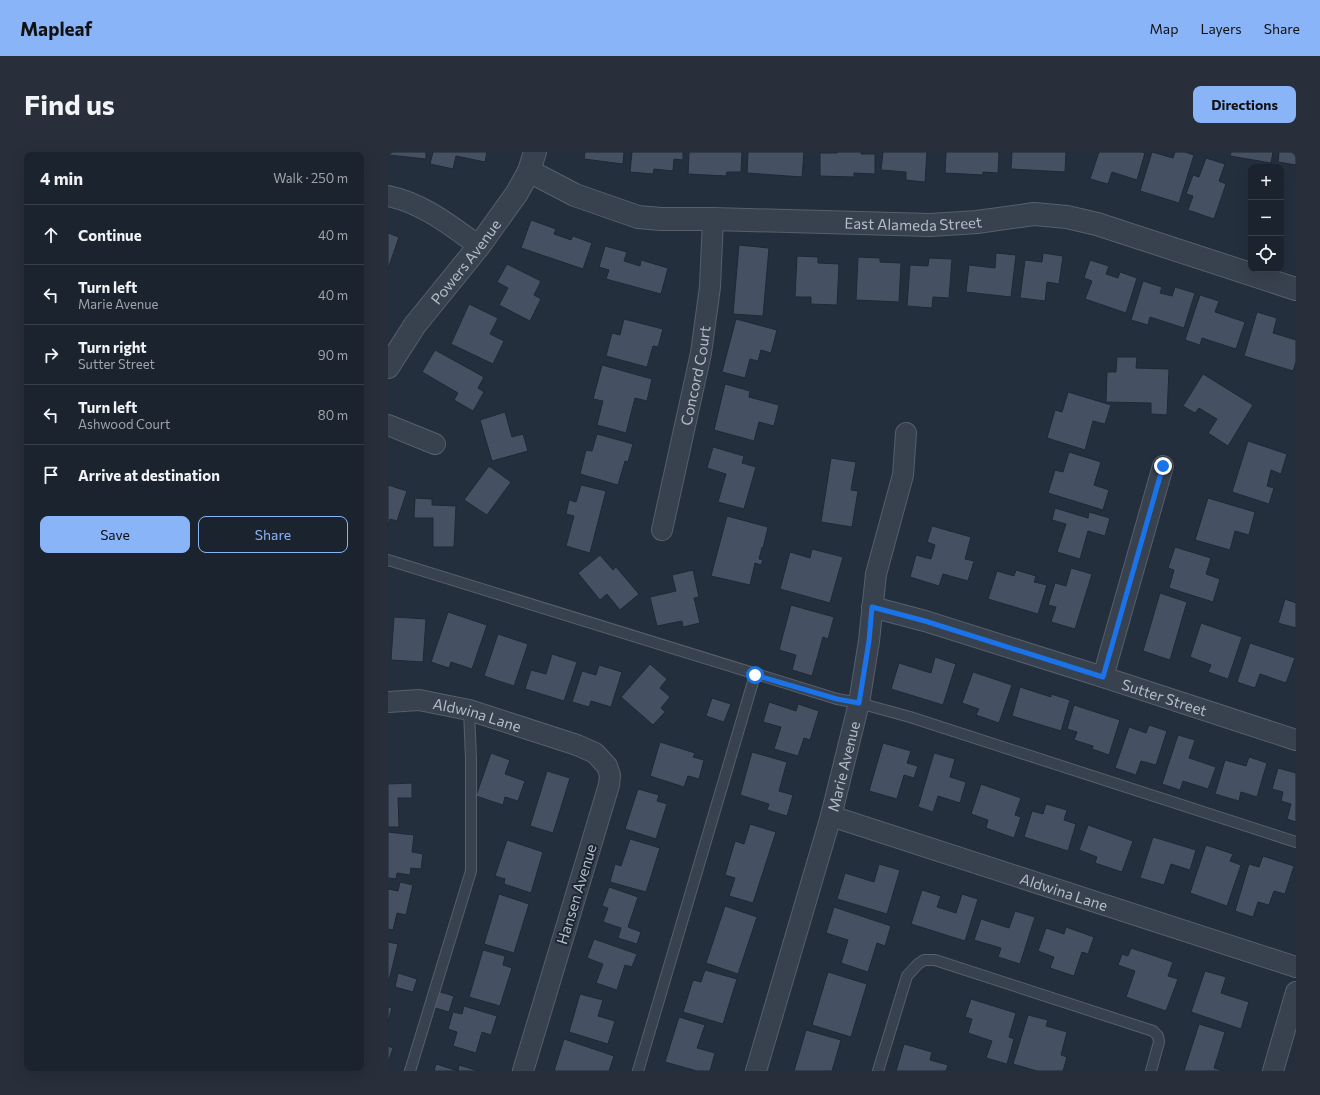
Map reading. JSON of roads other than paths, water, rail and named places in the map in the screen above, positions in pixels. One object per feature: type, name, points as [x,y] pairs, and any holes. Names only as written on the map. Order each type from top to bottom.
[{"type":"street","name":"East Alameda Street","points":[[532,162],[575,195],[638,217],[660,219],[930,225],[977,222],[1034,214],[1067,217],[1097,224],[1248,266]]},
{"type":"street","name":"Powers Avenue","points":[[388,367],[415,325],[479,246],[517,194],[532,162]]},
{"type":"street","points":[[388,196],[398,198],[437,216],[479,246]]},
{"type":"street","name":"Concord Court","points":[[662,530],[701,353],[710,287],[713,219]]},
{"type":"street","name":"East Alameda Street","points":[[1262,272],[1296,288]]},
{"type":"street","points":[[388,425],[435,444]]},
{"type":"street","name":"Marie Avenue","points":[[756,1071],[831,816],[859,703],[869,641],[876,574],[903,475],[906,433]]},
{"type":"street","points":[[1103,677],[1163,466]]},
{"type":"street","name":"Sutter Street","points":[[872,607],[925,621],[1296,740]]},
{"type":"street","name":"Aldwina Lane","points":[[388,702],[419,700],[469,710],[563,740]]},
{"type":"street","name":"Hansen Avenue","points":[[523,1071],[609,785],[610,774],[608,766],[595,753],[563,740]]},
{"type":"street","name":"Aldwina Lane","points":[[831,816],[1296,967]]},
{"type":"street","points":[[1273,1071],[1296,992]]},
{"type":"lane","points":[[388,560],[755,675],[837,699],[859,703],[910,717],[1296,842]]},
{"type":"lane","points":[[638,1071],[755,675]]},
{"type":"lane","points":[[410,1071],[471,871],[471,759],[469,710]]},
{"type":"lane","points":[[878,1071],[907,976],[924,960],[935,960],[1153,1031],[1158,1036],[1159,1042],[1151,1071]]}]
